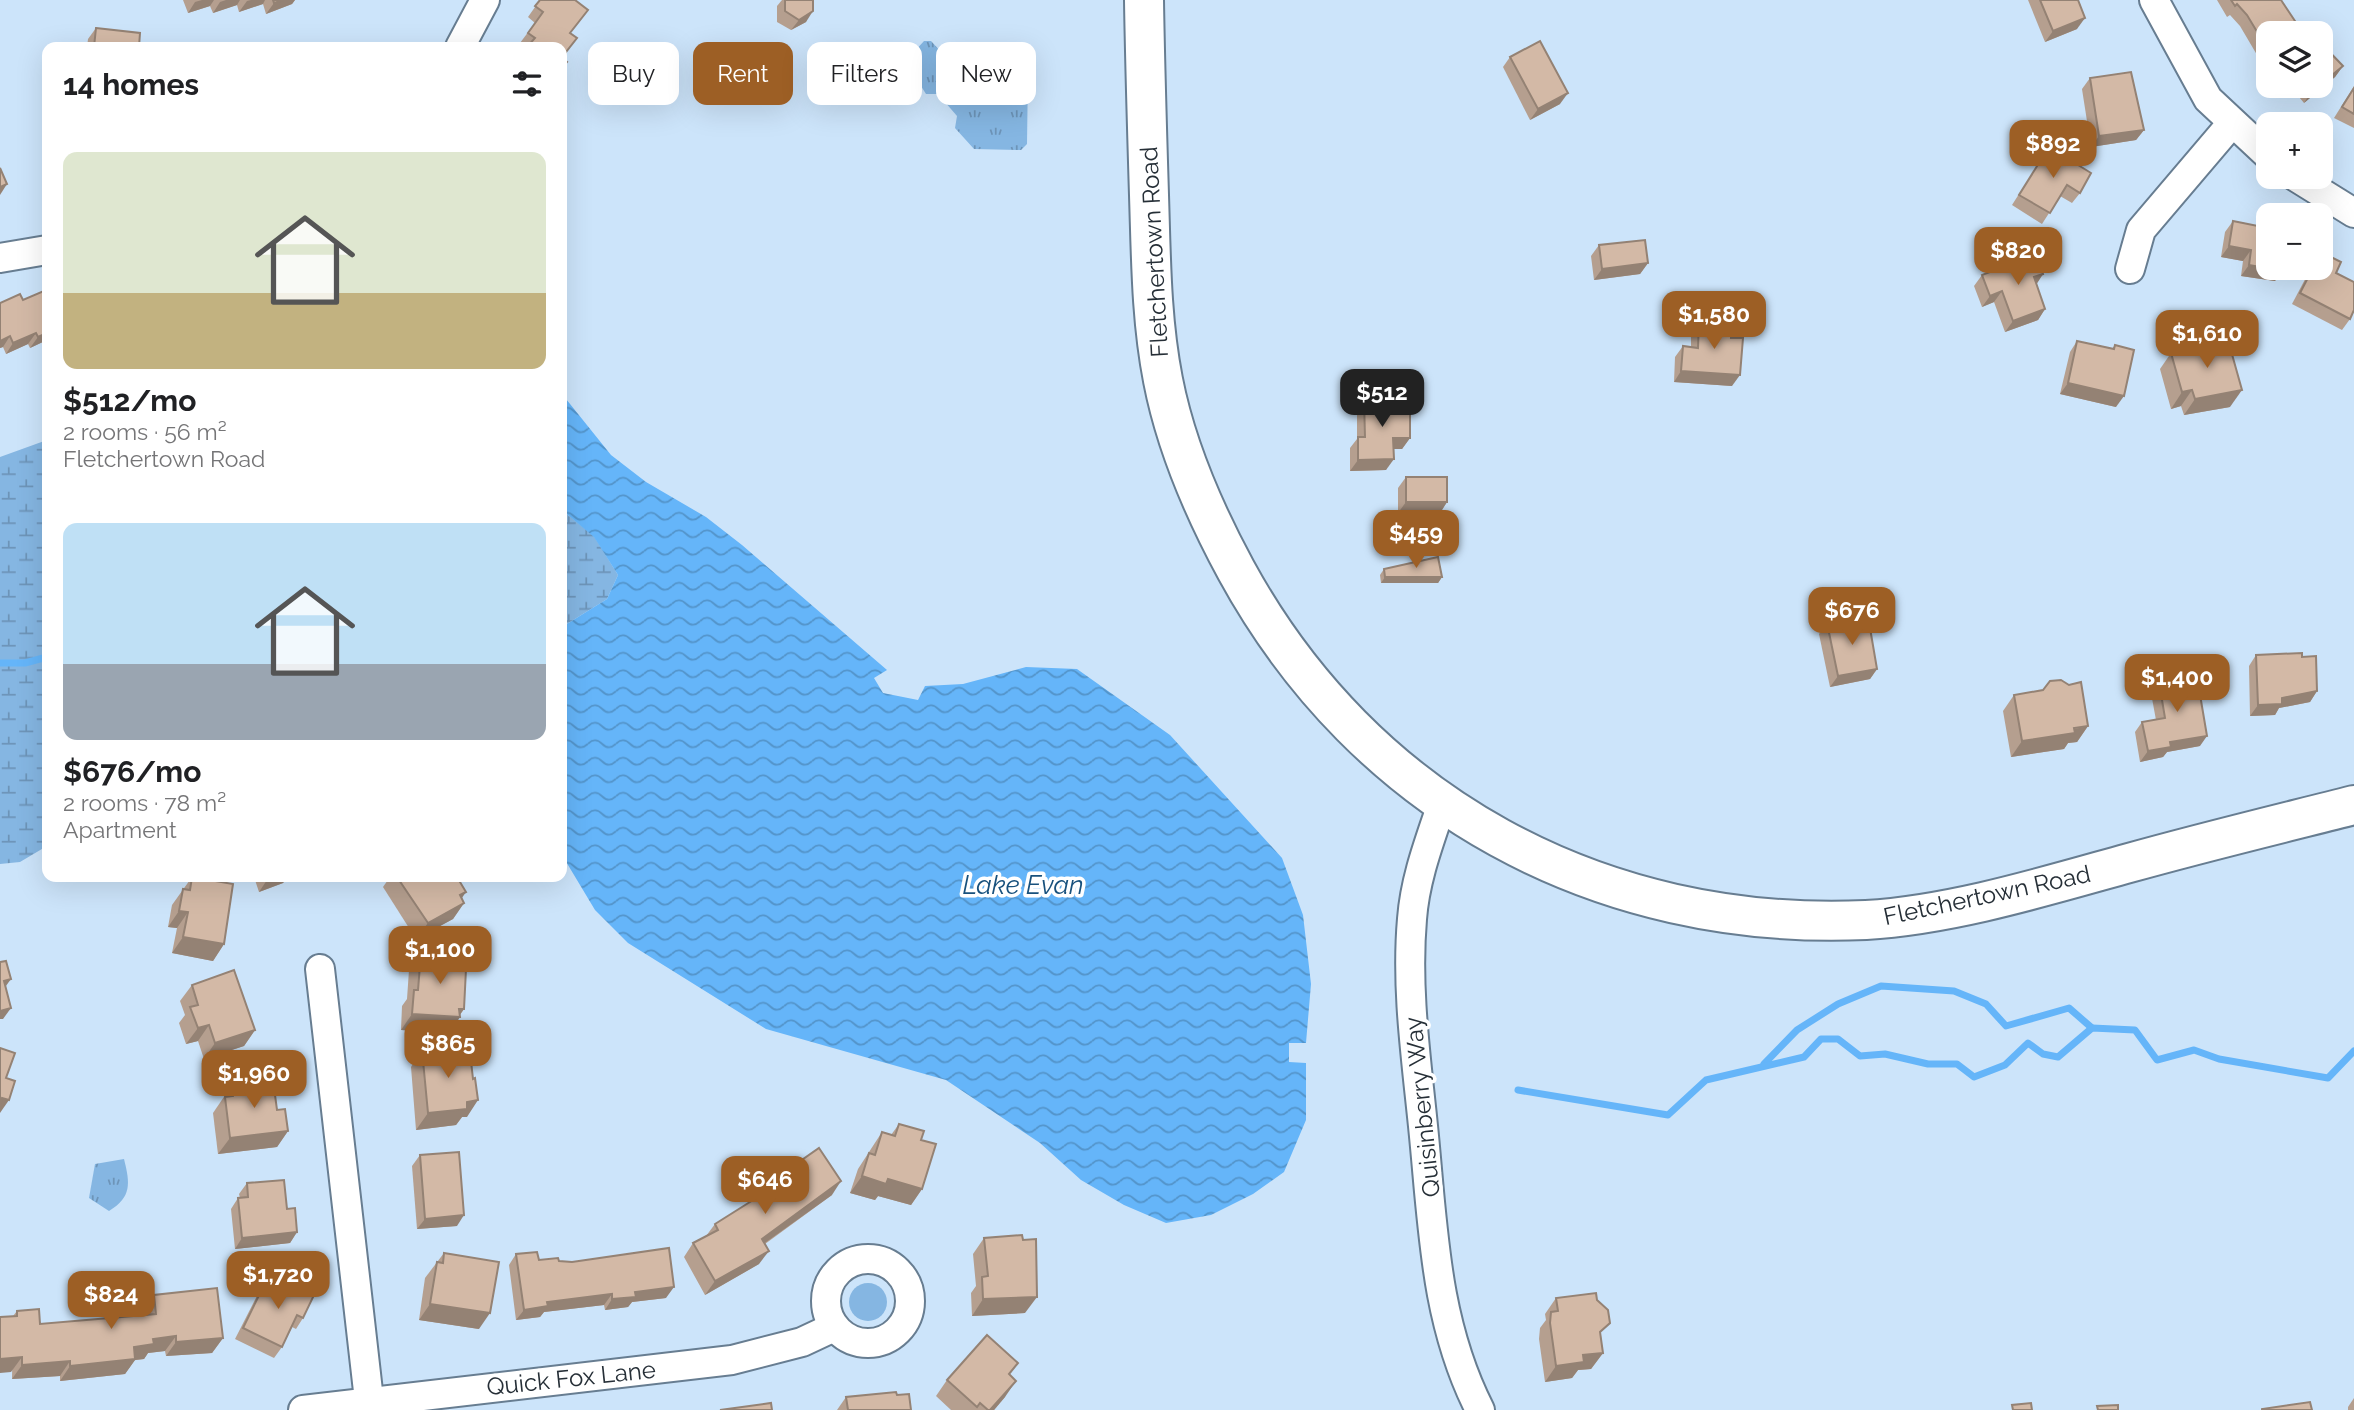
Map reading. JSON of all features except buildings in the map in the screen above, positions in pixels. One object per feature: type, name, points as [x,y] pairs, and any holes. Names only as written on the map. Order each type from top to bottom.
[{"type":"street","points":[[463,42],[485,0]]},
{"type":"street","name":"Fletchertown Road","points":[[1144,0],[1154,317],[1163,383],[1193,480],[1213,528],[1257,609],[1303,674],[1377,752],[1443,801],[1537,859],[1600,884],[1660,902],[1709,912],[1808,920],[1870,919],[1938,910],[2062,881],[2354,804]]},
{"type":"street","points":[[2154,0],[2208,99],[2256,144]]},
{"type":"street","points":[[2130,269],[2141,230],[2232,123]]},
{"type":"street","points":[[2315,189],[2354,213]]},
{"type":"street","points":[[0,258],[42,251]]},
{"type":"street","name":"Quisinberry Way","points":[[1443,801],[1415,897],[1410,955],[1412,1013],[1441,1294],[1453,1348],[1480,1410]]},
{"type":"street","points":[[320,969],[369,1401]]},
{"type":"street","name":"Quick Fox Lane","points":[[303,1410],[732,1360],[802,1342],[834,1326]]},
{"type":"green space","points":[[931,41],[936,46],[936,94],[926,94],[922,88],[922,43]]},
{"type":"green space","points":[[948,105],[1028,105],[1027,144],[1021,150],[974,149],[955,128],[957,116]]},
{"type":"green space","points":[[42,442],[42,849],[20,862],[0,864],[0,457]]},
{"type":"green space","points":[[567,514],[594,536],[618,575],[607,599],[567,624]]},
{"type":"green space","points":[[124,1159],[127,1189],[122,1200],[109,1211],[89,1198],[95,1164]]},
{"type":"green space","points":[[868,1283],[882,1288],[887,1302],[882,1316],[868,1321],[854,1316],[849,1302],[854,1288]]},
{"type":"water","name":"Lake Evan","points":[[567,400],[611,455],[646,482],[706,517],[742,545],[887,670],[874,678],[883,693],[918,700],[925,686],[963,684],[1026,667],[1077,669],[1170,735],[1282,858],[1303,915],[1311,984],[1306,1043],[1289,1043],[1289,1062],[1306,1063],[1306,1120],[1284,1172],[1253,1194],[1211,1215],[1166,1223],[1124,1205],[1081,1180],[1040,1143],[946,1080],[766,1029],[628,943],[595,910],[567,863],[567,624],[607,599],[618,575],[594,537],[567,514]]},
{"type":"waterway","points":[[0,663],[25,663],[42,658]]},
{"type":"waterway","points":[[1764,1064],[1797,1030],[1838,1004],[1881,986],[1954,991],[1986,1004],[2006,1026],[2069,1008],[2092,1028]]},
{"type":"waterway","points":[[1518,1090],[1668,1115],[1706,1080],[1804,1057],[1821,1039],[1838,1039],[1860,1056],[1885,1054],[1928,1064],[1957,1064],[1974,1077],[2005,1065],[2028,1043],[2043,1054],[2058,1057],[2092,1028],[2135,1030],[2157,1060],[2194,1050],[2219,1059],[2328,1078],[2354,1051]]}]
